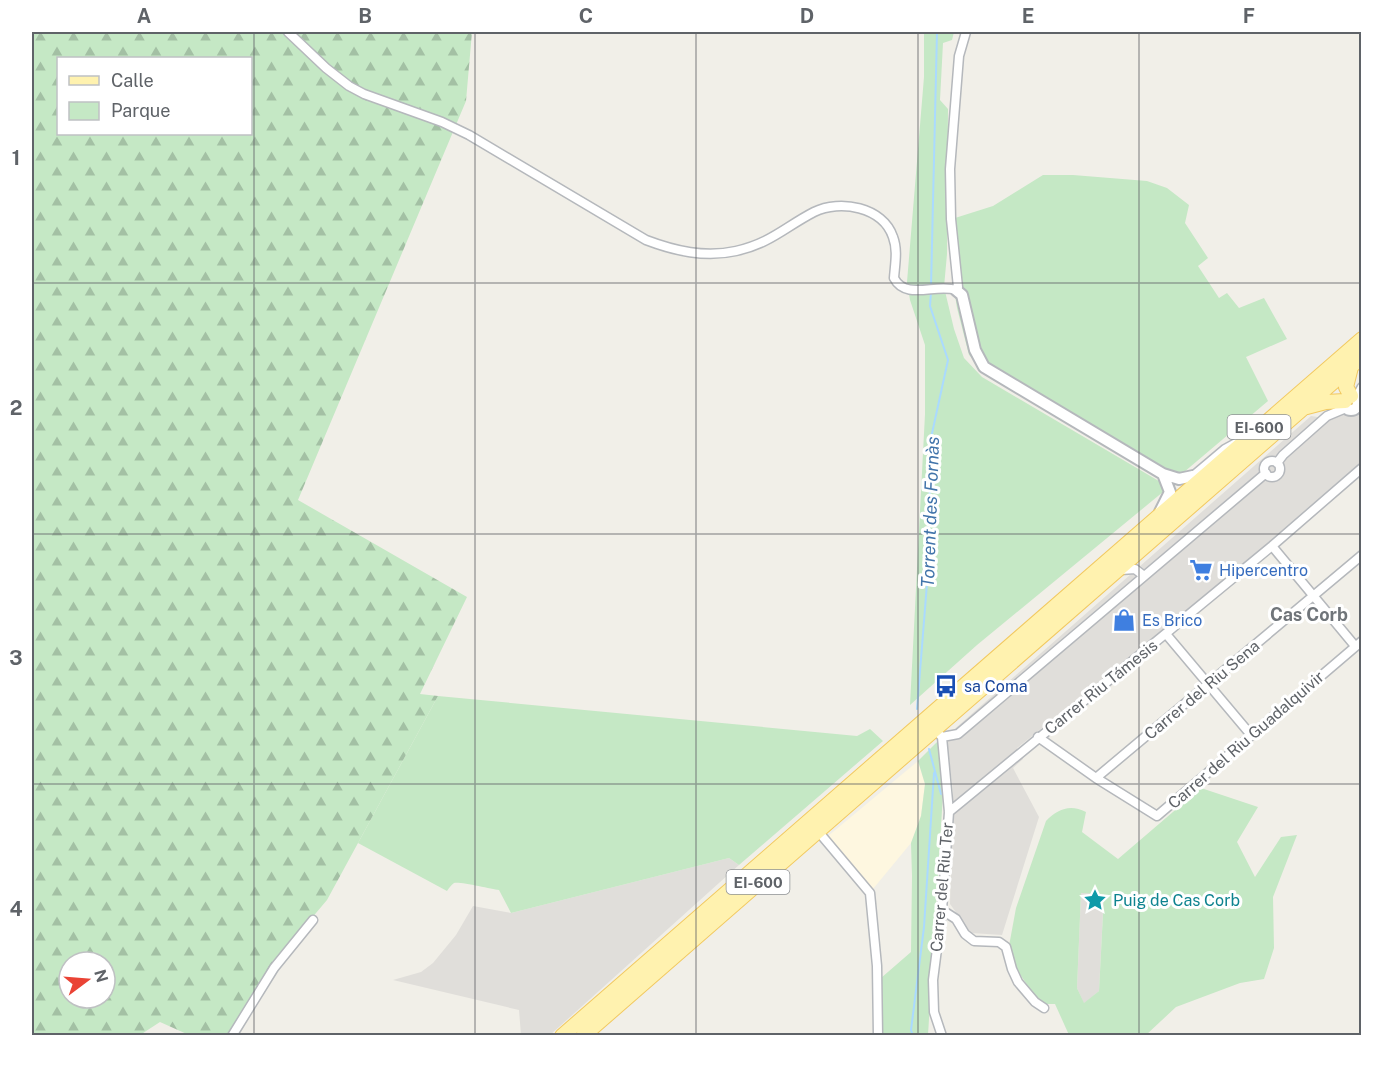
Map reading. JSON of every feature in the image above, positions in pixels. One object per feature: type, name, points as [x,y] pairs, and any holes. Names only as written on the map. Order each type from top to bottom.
[{"type":"main road","name":"EI-600","points":[[562,1035],[1362,339]]},
{"type":"main road","name":"EI-600","points":[[583,1035],[817,830],[938,733],[1115,572],[1356,362]]},
{"type":"main road","points":[[1302,409],[1326,402],[1352,403],[1346,387],[1356,362]]},
{"type":"street","points":[[288,32],[349,86],[364,94],[442,122],[469,135],[646,240],[660,245],[703,254],[737,251],[776,237],[815,212],[828,208],[842,207],[867,211],[876,215],[893,236],[897,252],[894,278],[897,284],[905,290],[951,289],[962,295],[975,350],[984,367],[1163,474],[1179,479],[1193,476],[1225,449],[1250,436]]},
{"type":"street","points":[[951,289],[959,283],[951,219],[950,170],[959,56],[965,32]]},
{"type":"street","points":[[938,733],[958,734],[1266,472],[1267,464],[1274,462],[1277,464],[1283,455],[1327,416],[1352,403],[1362,387]]},
{"type":"street","name":"Carrer Riu Támesis","points":[[949,812],[1272,546],[1362,468]]},
{"type":"street","points":[[1157,516],[1170,492],[1163,474]]},
{"type":"street","points":[[1272,546],[1313,596],[1358,643]]},
{"type":"street","name":"Carrer del Riu Sena","points":[[1096,778],[1362,555]]},
{"type":"street","points":[[1115,572],[1135,568],[1144,576]]},
{"type":"street","points":[[1166,634],[1251,735]]},
{"type":"street","name":"Carrer del Riu Guadalquivir","points":[[1038,737],[1096,778],[1157,816],[1358,643]]},
{"type":"street","name":"Carrer del Riu Ter","points":[[938,733],[949,812],[942,910],[933,980],[934,1012],[942,1035]]},
{"type":"street","points":[[817,830],[870,893],[877,966],[878,1035]]},
{"type":"street","points":[[942,910],[956,919],[965,934],[974,941],[999,942],[1006,947],[1018,982],[1035,1002],[1044,1008]]},
{"type":"street","points":[[231,1035],[274,968],[313,920]]},
{"type":"shaded area","points":[[1361,393],[1361,464],[1231,577],[1017,748],[1023,759],[1013,768],[1039,817],[1002,935],[971,933],[950,904],[953,791],[947,742],[950,733],[1311,416],[1330,419]]},
{"type":"shaded area","points":[[918,761],[925,784],[921,816],[911,843],[873,889],[867,887],[828,842],[828,836]]},
{"type":"shaded area","points":[[729,858],[739,865],[550,1035],[521,1035],[519,1010],[393,980],[421,972],[433,963],[456,935],[473,906],[511,913]]},
{"type":"shaded area","points":[[1081,893],[1104,893],[1099,991],[1084,1004],[1077,988]]},
{"type":"green space","points":[[32,32],[472,32],[466,101],[298,500],[467,597],[420,694],[438,696],[327,900],[267,971],[227,1035],[189,1035],[160,1022],[140,1035],[32,1035]]},
{"type":"green space","points":[[924,32],[954,32],[952,40],[943,43],[940,100],[948,109],[947,254],[944,287],[964,358],[982,377],[1169,487],[977,645],[910,705],[925,414],[925,345],[910,300],[907,282],[924,77]]},
{"type":"green space","points":[[1043,175],[1147,181],[1167,188],[1189,205],[1185,223],[1208,258],[1198,266],[1219,298],[1227,293],[1239,308],[1264,298],[1287,339],[1246,357],[1268,401],[1177,478],[983,368],[969,355],[953,283],[955,218],[993,206]]},
{"type":"green space","points":[[438,696],[857,736],[870,729],[883,741],[739,865],[729,858],[511,913],[499,890],[454,883],[447,891],[358,843]]},
{"type":"green space","points":[[939,740],[943,794],[928,1035],[882,1035],[881,978],[911,952],[911,843],[921,816],[925,784],[918,761]]},
{"type":"green space","points":[[1201,788],[1258,807],[1237,842],[1255,877],[1281,837],[1297,835],[1273,897],[1274,948],[1264,979],[1240,983],[1176,1007],[1146,1035],[1069,1035],[1055,1004],[1046,1004],[1034,995],[1017,970],[1009,946],[1016,908],[1046,821],[1055,813],[1069,808],[1086,812],[1082,832],[1118,859]],"holes":[[[1081,893],[1104,894],[1099,991],[1084,1003],[1077,988]]]},
{"type":"waterway","name":"Torrent des Fornàs","points":[[931,287],[937,32]]},
{"type":"waterway","name":"Torrent des Fornàs","points":[[917,709],[928,571],[931,438],[948,360],[930,306],[931,292]]},
{"type":"waterway","name":"Torrent des Fornàs","points":[[929,749],[941,794]]},
{"type":"waterway","name":"Torrent des Fornàs","points":[[913,1036],[911,1030],[924,927],[934,773]]},
{"type":"place","name":"Hipercentro","points":[[1201,570]]},
{"type":"place","name":"Es Brico","points":[[1124,620]]},
{"type":"place","name":"sa Coma","points":[[946,686]]},
{"type":"place","name":"Puig de Cas Corb","points":[[1095,900]]},
{"type":"district","name":"Cas Corb","points":[[1309,614]]}]
